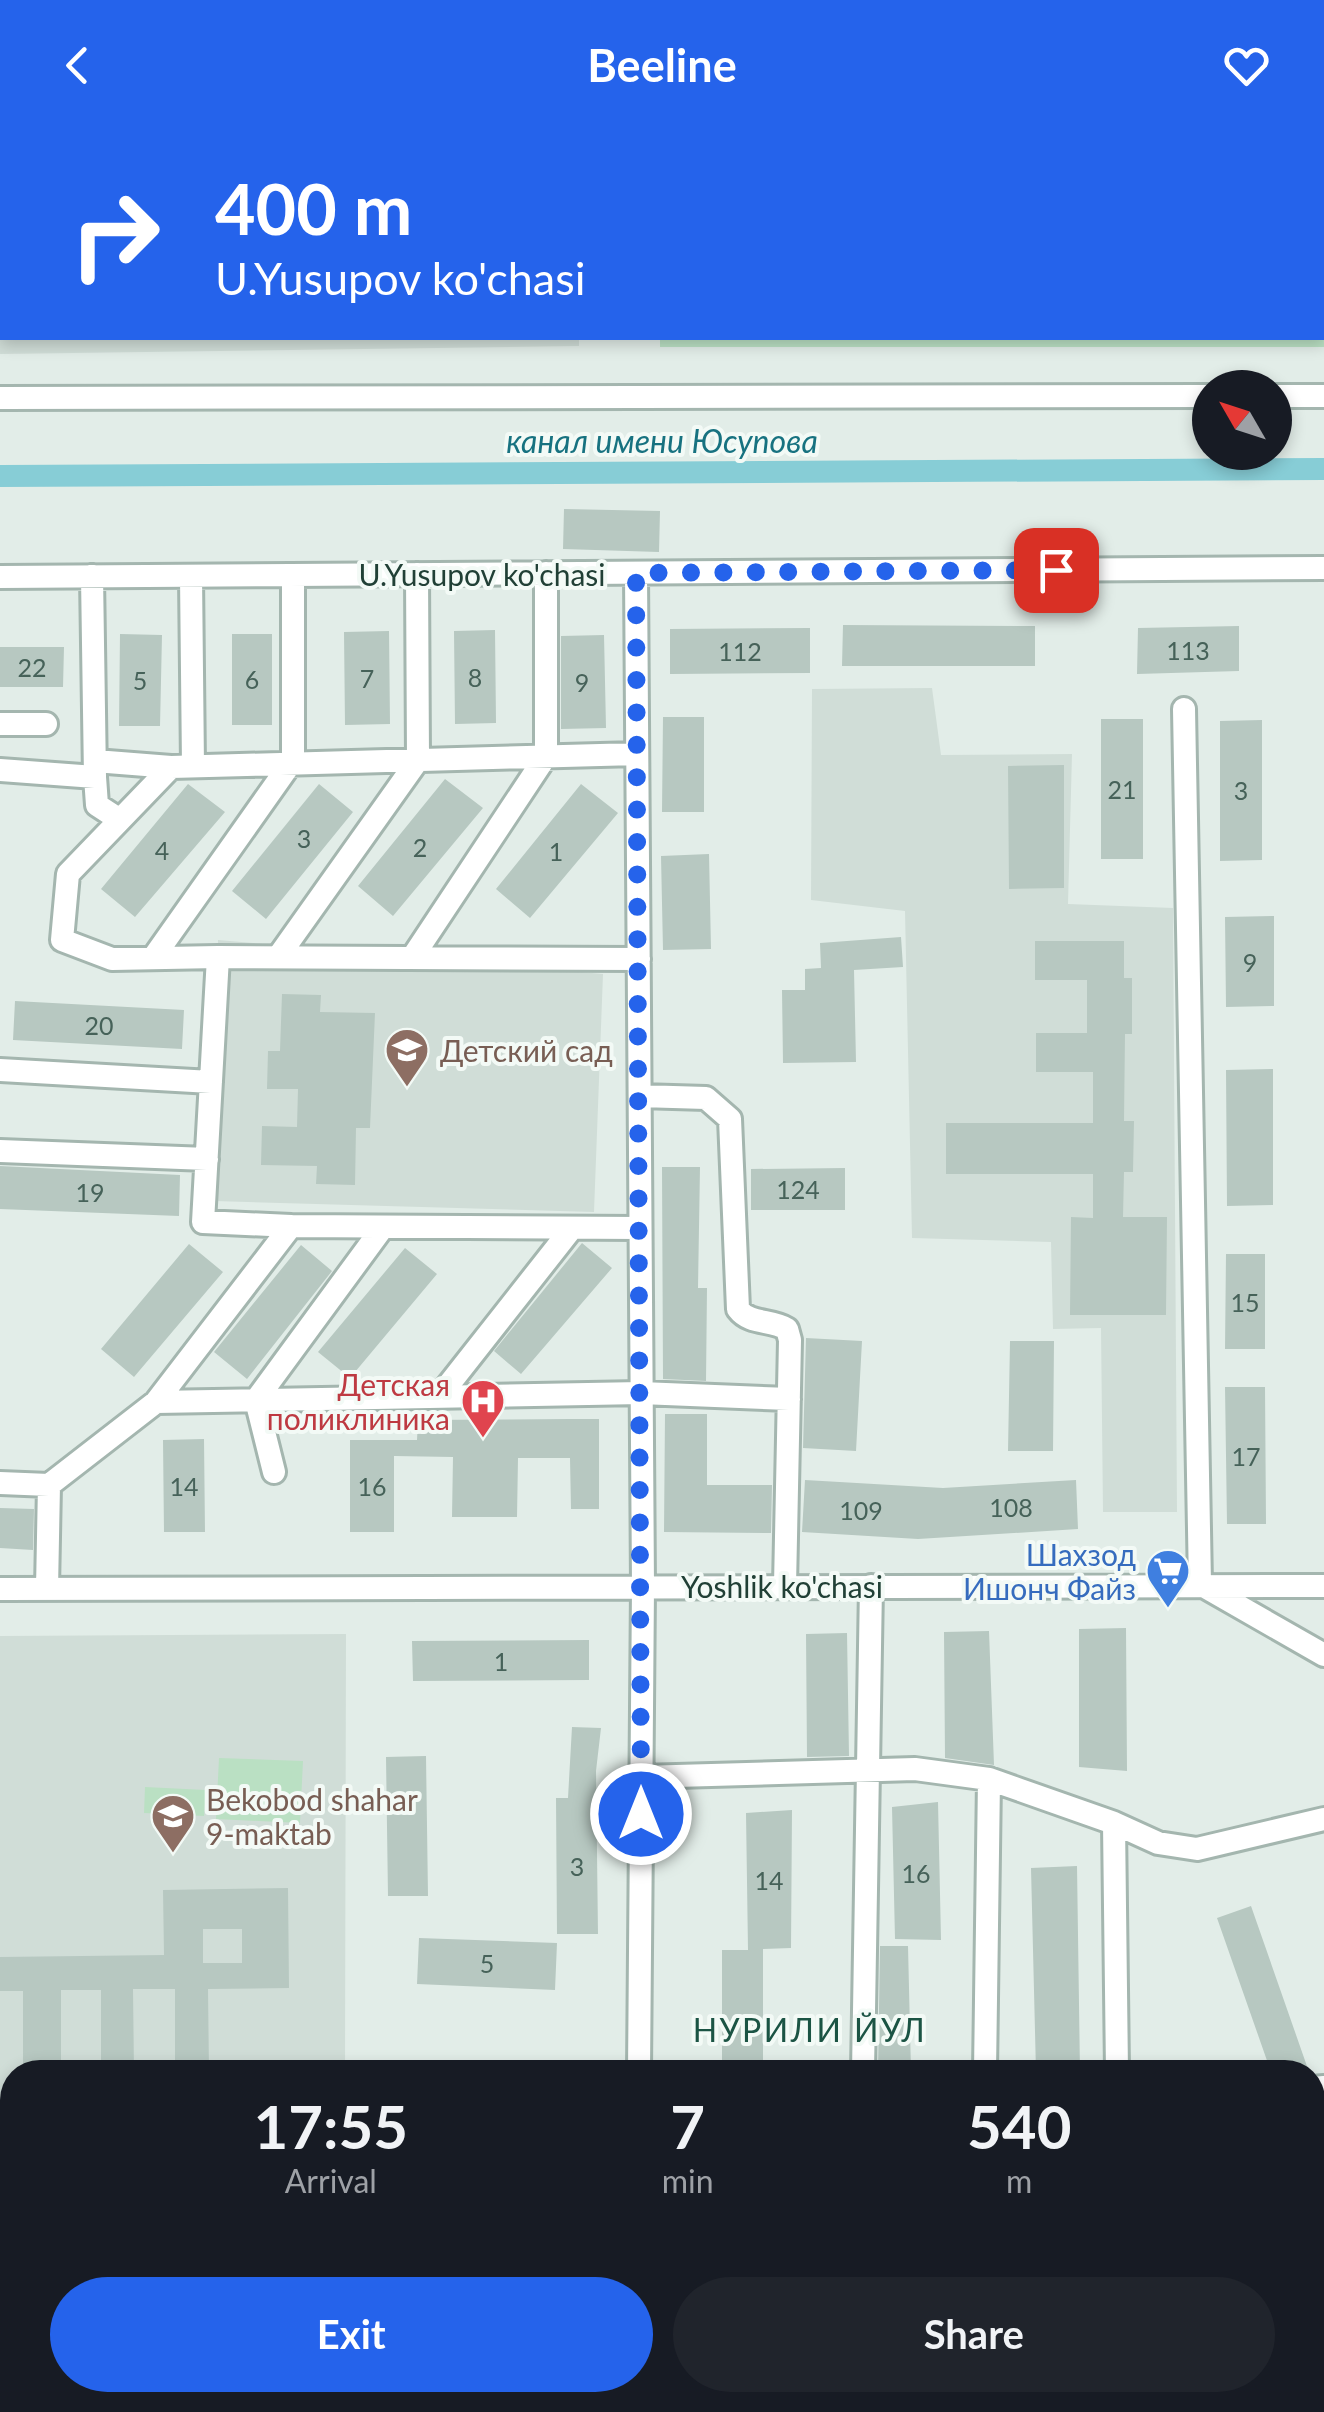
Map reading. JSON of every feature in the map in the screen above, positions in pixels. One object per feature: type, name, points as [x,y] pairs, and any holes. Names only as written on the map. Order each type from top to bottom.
[{"type":"street","points":[[0,398],[1192,396]]},
{"type":"street","points":[[1292,396],[1324,396]]},
{"type":"street","name":"U.Yusupov ko'chasi","points":[[0,577],[1324,568]]},
{"type":"street","points":[[412,958],[546,756],[546,573]]},
{"type":"street","points":[[636,573],[642,1587],[639,2060]]},
{"type":"street","points":[[278,957],[418,760],[418,574]]},
{"type":"street","points":[[154,958],[293,760],[293,575]]},
{"type":"street","points":[[92,576],[97,806],[120,820]]},
{"type":"street","points":[[192,576],[182,766],[120,820],[68,874],[62,940],[112,959],[639,960]]},
{"type":"street","points":[[1184,709],[1200,1584],[1324,1656]]},
{"type":"street","points":[[0,724],[46,724]]},
{"type":"street","points":[[0,770],[637,754]]},
{"type":"street","points":[[218,957],[203,1222],[640,1228]]},
{"type":"street","points":[[0,1070],[211,1082]]},
{"type":"street","points":[[640,1096],[706,1098],[730,1119],[738,1309],[743,1316],[787,1328],[785,1586]]},
{"type":"street","points":[[0,1151],[207,1160]]},
{"type":"street","points":[[0,1484],[50,1486],[156,1402],[291,1226]]},
{"type":"street","points":[[256,1400],[383,1227]]},
{"type":"street","points":[[439,1397],[572,1228]]},
{"type":"street","points":[[156,1402],[641,1393],[789,1398]]},
{"type":"street","points":[[256,1400],[274,1472]]},
{"type":"street","points":[[47,1589],[50,1486]]},
{"type":"street","name":"Yoshlik ko'chasi","points":[[0,1590],[1323,1585]]},
{"type":"street","points":[[862,2060],[871,1770],[871,1586]]},
{"type":"street","points":[[641,1776],[915,1769],[989,1779],[1114,1822],[1158,1843],[1197,1850],[1324,1819]]},
{"type":"street","points":[[984,2060],[989,1779]]},
{"type":"street","points":[[1114,1822],[1117,2060]]},
{"type":"shaded area","points":[[0,340],[579,340],[579,346],[0,354]]},
{"type":"shaded area","points":[[932,688],[941,755],[1072,754],[1068,904],[1173,908],[1177,1512],[1103,1512],[1101,1328],[1053,1329],[1051,1242],[912,1238],[905,911],[811,900],[812,689]]},
{"type":"shaded area","name":"Детский сад","points":[[218,940],[603,974],[594,1212],[214,1201]]},
{"type":"shaded area","name":"Bekobod shahar 9-maktab","points":[[346,1634],[345,2060],[0,2060],[0,1636]]},
{"type":"green space","points":[[660,340],[1324,340],[1324,347],[660,347]]},
{"type":"green space","points":[[219,1758],[303,1761],[300,1823],[216,1819]]},
{"type":"green space","points":[[145,1787],[206,1790],[204,1816],[144,1813]]},
{"type":"building","points":[[564,509],[660,511],[659,552],[563,549]]},
{"type":"building","points":[[843,625],[1035,626],[1035,666],[842,666]]},
{"type":"building","points":[[1239,626],[1239,671],[1137,674],[1138,628]]},
{"type":"building","points":[[810,628],[810,673],[670,674],[670,629]]},
{"type":"building","points":[[495,630],[496,723],[455,724],[454,631]]},
{"type":"building","points":[[389,631],[390,724],[345,725],[344,632]]},
{"type":"building","points":[[120,634],[162,635],[160,726],[119,726]]},
{"type":"building","points":[[232,634],[272,634],[272,725],[232,725]]},
{"type":"building","points":[[604,635],[606,728],[561,729],[561,636]]},
{"type":"building","points":[[0,647],[64,647],[63,687],[0,687]]},
{"type":"building","points":[[663,717],[704,717],[704,812],[662,812]]},
{"type":"building","points":[[1101,719],[1143,719],[1143,859],[1101,859]]},
{"type":"building","points":[[1262,720],[1262,860],[1220,861],[1220,721]]},
{"type":"building","points":[[1064,765],[1064,888],[1009,889],[1008,766]]},
{"type":"building","points":[[445,779],[483,808],[393,916],[358,886]]},
{"type":"building","points":[[188,784],[225,812],[135,917],[101,889]]},
{"type":"building","points":[[319,784],[353,812],[266,919],[232,891]]},
{"type":"building","points":[[581,784],[618,813],[530,918],[496,889]]},
{"type":"building","points":[[709,854],[711,949],[663,950],[661,856]]},
{"type":"building","points":[[1274,916],[1274,1006],[1226,1007],[1225,917]]},
{"type":"building","points":[[901,937],[903,967],[854,970],[856,1062],[783,1063],[782,990],[805,990],[805,969],[821,968],[820,943]]},
{"type":"building","points":[[1035,941],[1124,941],[1124,978],[1132,978],[1132,1034],[1125,1034],[1124,1121],[1134,1121],[1133,1172],[1124,1172],[1123,1217],[1167,1217],[1166,1315],[1070,1315],[1071,1217],[1093,1218],[1093,1174],[946,1174],[946,1123],[1093,1123],[1093,1072],[1036,1072],[1036,1033],[1087,1033],[1087,980],[1035,980]]},
{"type":"building","points":[[282,994],[321,995],[320,1012],[375,1013],[370,1128],[356,1128],[355,1185],[316,1184],[317,1166],[261,1165],[262,1126],[297,1127],[298,1089],[267,1089],[268,1051],[280,1051]]},
{"type":"building","points":[[15,1001],[184,1010],[182,1049],[13,1040]]},
{"type":"building","points":[[1273,1069],[1273,1205],[1227,1206],[1226,1070]]},
{"type":"building","points":[[0,1166],[180,1175],[179,1216],[0,1209]]},
{"type":"building","points":[[662,1167],[700,1167],[698,1288],[707,1288],[706,1381],[663,1379]]},
{"type":"building","points":[[845,1168],[845,1210],[751,1210],[751,1169]]},
{"type":"building","points":[[582,1243],[612,1268],[521,1374],[494,1351]]},
{"type":"building","points":[[189,1244],[223,1272],[134,1377],[101,1349]]},
{"type":"building","points":[[301,1245],[332,1271],[247,1379],[214,1352]]},
{"type":"building","points":[[405,1248],[437,1274],[350,1378],[318,1352]]},
{"type":"building","points":[[1226,1254],[1265,1254],[1265,1349],[1225,1349]]},
{"type":"building","points":[[806,1338],[862,1341],[856,1451],[803,1448]]},
{"type":"building","points":[[1010,1341],[1054,1341],[1053,1451],[1008,1451]]},
{"type":"building","points":[[1225,1387],[1265,1387],[1266,1524],[1227,1524]]},
{"type":"building","points":[[665,1414],[707,1414],[707,1485],[772,1485],[771,1533],[664,1532]]},
{"type":"building","points":[[599,1419],[599,1509],[571,1509],[570,1458],[518,1458],[517,1517],[452,1517],[453,1457],[394,1456],[394,1532],[350,1532],[350,1440],[417,1440],[418,1420]]},
{"type":"building","points":[[204,1439],[205,1532],[164,1532],[163,1440]]},
{"type":"building","points":[[805,1480],[943,1488],[1076,1480],[1078,1529],[918,1539],[802,1532]]},
{"type":"building","points":[[0,1508],[34,1509],[33,1550],[0,1548]]},
{"type":"building","points":[[1126,1628],[1127,1771],[1079,1767],[1079,1629]]},
{"type":"building","points":[[989,1631],[994,1765],[945,1758],[944,1632]]},
{"type":"building","points":[[847,1633],[849,1756],[807,1757],[806,1634]]},
{"type":"building","points":[[589,1640],[589,1680],[413,1681],[412,1641]]},
{"type":"building","points":[[572,1727],[601,1728],[596,1771],[598,1934],[557,1934],[556,1798],[568,1798]]},
{"type":"building","points":[[426,1756],[428,1896],[388,1896],[386,1757]]},
{"type":"building","points":[[938,1802],[941,1940],[895,1939],[892,1807]]},
{"type":"building","points":[[792,1810],[791,1948],[763,1949],[763,2060],[722,2060],[722,1950],[748,1950],[746,1813]]},
{"type":"building","points":[[1077,1866],[1080,2060],[1036,2060],[1031,1868]]},
{"type":"building","points":[[288,1888],[289,1988],[208,1989],[209,2060],[175,2060],[175,1989],[133,1989],[134,2060],[101,2060],[101,1990],[61,1990],[61,2060],[23,2060],[23,1991],[0,1991],[0,1957],[164,1955],[163,1890]],"holes":[[[203,1929],[242,1929],[242,1963],[203,1963]]]},
{"type":"building","points":[[1251,1906],[1305,2060],[1267,2060],[1217,1918]]},
{"type":"building","points":[[419,1938],[557,1943],[555,1990],[417,1984]]},
{"type":"building","points":[[880,1946],[908,1946],[911,2060],[878,2060]]},
{"type":"waterway","name":"канал имени Юсупова","points":[[0,476],[1324,469]]},
{"type":"place","name":"Детский сад","points":[[407,1088]]},
{"type":"place","name":"Детская поликлиника","points":[[483,1439]]},
{"type":"place","name":"Шахзод Ишонч Файз","points":[[1168,1609]]},
{"type":"place","name":"Bekobod shahar 9-maktab","points":[[173,1854]]},
{"type":"district","name":"НУРИЛИ ЙУЛ","points":[[810,2029]]},
{"type":"route","points":[[641,1814],[636,573],[1056,570]]}]
